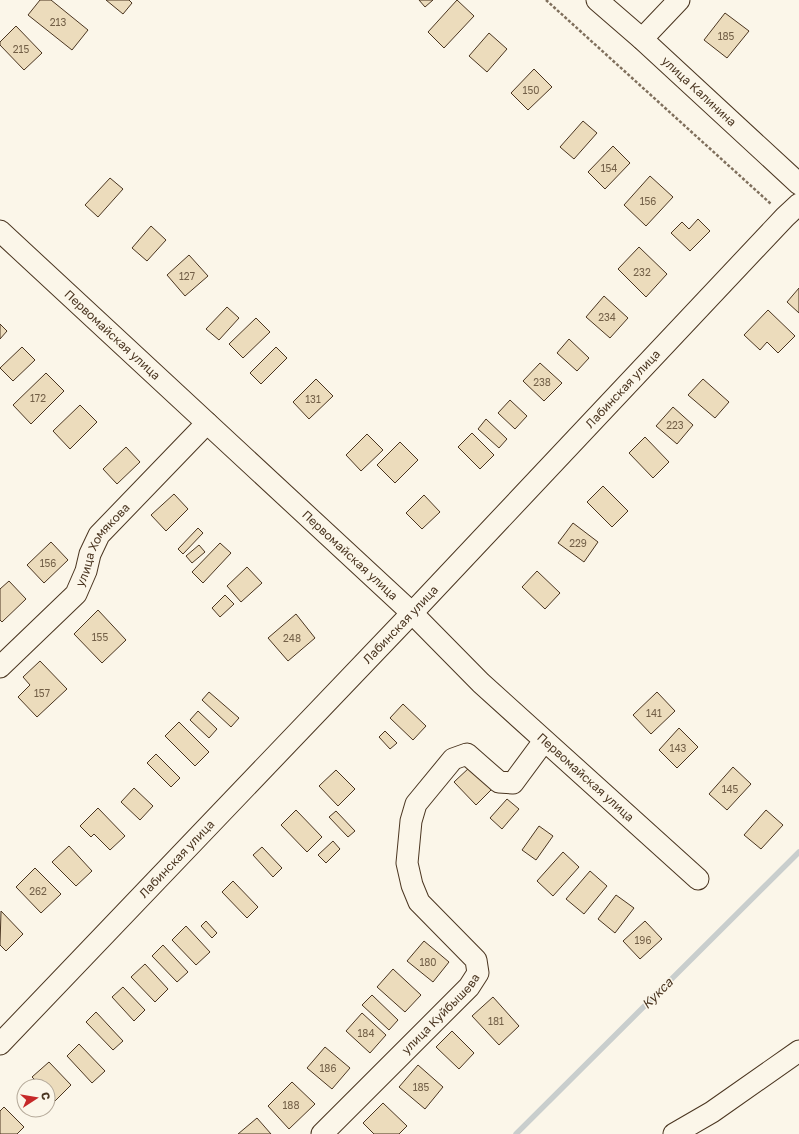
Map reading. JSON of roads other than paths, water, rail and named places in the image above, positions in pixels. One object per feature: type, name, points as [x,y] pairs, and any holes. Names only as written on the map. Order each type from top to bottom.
[{"type":"street","name":"улица Калинина","points":[[597,0],[642,38],[799,184]]},
{"type":"street","points":[[642,38],[679,0]]},
{"type":"street","name":"Лабинская улица","points":[[0,1044],[412,613],[792,211]]},
{"type":"street","name":"Первомайская улица","points":[[0,231],[412,613],[481,683],[698,879]]},
{"type":"street","name":"улица Хомякова","points":[[0,667],[76,594],[86,571],[90,554],[99,535],[207,423]]},
{"type":"street","name":"улица Куйбышева","points":[[322,1134],[469,986],[478,973],[476,960],[419,902],[412,885],[407,863],[411,821],[416,804],[453,759],[467,754],[499,782],[513,783],[544,741]]},
{"type":"street","points":[[674,1134],[712,1112],[799,1051]]},
{"type":"waterway","name":"Кукса","points":[[516,1134],[799,852]]}]
